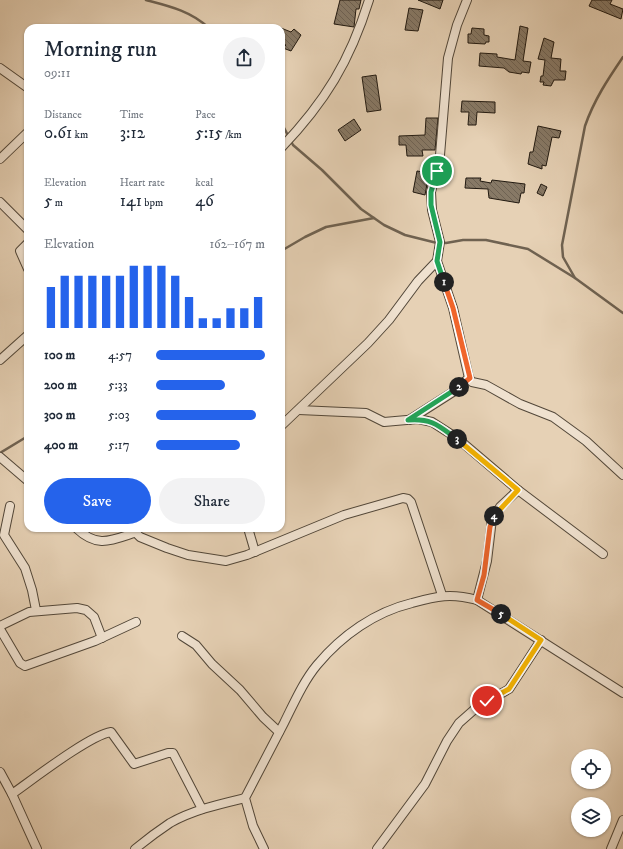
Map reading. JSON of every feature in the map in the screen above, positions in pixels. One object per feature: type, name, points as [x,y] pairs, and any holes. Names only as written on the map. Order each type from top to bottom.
[{"type":"street","points":[[285,144],[310,116],[330,90],[360,31],[369,0]]},
{"type":"street","points":[[467,0],[457,25],[449,53],[440,155],[431,192],[432,210],[440,242],[437,261],[453,308],[470,378],[472,382],[486,385],[520,404],[553,418],[586,441],[623,475]]},
{"type":"street","points":[[0,68],[24,85]]},
{"type":"street","points":[[0,159],[24,136]]},
{"type":"street","points":[[0,202],[24,226]]},
{"type":"street","points":[[24,247],[20,251],[24,260]]},
{"type":"street","points":[[285,422],[368,343],[389,320],[418,280],[437,261]]},
{"type":"street","points":[[0,360],[24,339]]},
{"type":"street","points":[[408,420],[453,392],[470,378]]},
{"type":"street","points":[[299,410],[366,414],[384,422],[424,419],[432,422],[457,438],[518,490],[603,554]]},
{"type":"street","points":[[0,457],[24,478]]},
{"type":"street","points":[[477,600],[486,568],[492,519],[500,508],[518,490]]},
{"type":"street","points":[[137,532],[167,548],[207,559],[226,561],[255,552],[344,515],[404,498],[411,502],[442,595]]},
{"type":"street","points":[[10,506],[4,535],[25,568],[36,610]]},
{"type":"street","points":[[80,532],[87,538],[108,542],[129,532]]},
{"type":"street","points":[[249,532],[255,552]]},
{"type":"street","points":[[264,849],[253,826],[245,798],[303,686],[317,665],[356,629],[375,616],[396,607],[442,595],[460,596],[477,600],[623,693]]},
{"type":"street","points":[[102,638],[94,617],[86,610],[77,608],[36,610],[0,627],[20,664],[25,666],[102,638],[136,622]]},
{"type":"street","points":[[182,636],[196,645],[212,664],[240,690],[263,718],[279,732]]},
{"type":"street","points":[[376,849],[425,784],[447,741],[459,723],[476,708],[509,689],[541,640]]},
{"type":"street","points":[[12,794],[81,747],[101,735],[111,732],[134,764],[168,753],[173,753],[202,809]]},
{"type":"street","points":[[0,772],[12,794],[37,849]]},
{"type":"street","points":[[135,849],[171,823],[202,809],[245,798]]},
{"type":"street","points":[[611,849],[623,820]]},
{"type":"building","points":[[340,0],[361,0],[359,9],[356,9],[354,27],[334,24]]},
{"type":"building","points":[[418,0],[443,0],[440,9]]},
{"type":"building","points":[[592,0],[612,0],[610,4],[623,9],[621,19],[589,6]]},
{"type":"building","points":[[409,8],[423,10],[418,31],[405,30]]},
{"type":"building","points":[[520,26],[528,28],[523,61],[531,62],[529,73],[522,72],[521,74],[509,72],[504,68],[479,66],[480,53],[497,54],[497,57],[515,60]]},
{"type":"building","points":[[472,28],[484,29],[484,35],[489,36],[489,42],[486,42],[485,44],[468,43],[468,34],[471,34]]},
{"type":"building","points":[[294,29],[301,35],[291,51],[285,49],[285,30],[291,32]]},
{"type":"building","points":[[544,38],[554,42],[551,58],[561,59],[560,71],[566,71],[565,80],[554,80],[551,86],[543,85],[544,82],[540,82],[541,76],[543,76],[545,60],[538,59]]},
{"type":"building","points":[[376,75],[381,110],[367,112],[362,77]]},
{"type":"building","points":[[462,101],[495,102],[495,113],[477,112],[476,125],[468,125],[469,112],[461,112]]},
{"type":"building","points":[[426,118],[438,118],[435,150],[422,150],[423,156],[407,156],[406,145],[399,145],[399,136],[425,135]]},
{"type":"building","points":[[354,119],[361,130],[345,141],[338,130]]},
{"type":"building","points":[[538,126],[561,131],[559,138],[552,137],[546,166],[542,165],[542,169],[528,164],[530,152],[533,152]]},
{"type":"building","points":[[417,171],[429,173],[425,195],[413,192]]},
{"type":"building","points":[[466,178],[481,178],[480,181],[491,183],[492,180],[525,184],[524,193],[521,193],[519,203],[489,198],[488,189],[465,188]]},
{"type":"building","points":[[541,184],[547,187],[543,196],[537,193]]},
{"type":"waterway","points":[[146,0],[187,13],[204,24]]},
{"type":"waterway","points":[[575,278],[563,257],[562,245],[585,126],[597,99],[623,57]]},
{"type":"waterway","points":[[285,130],[293,145],[322,170],[361,209],[384,225],[405,235],[437,243],[463,240],[486,240],[528,249],[575,278],[623,313]]},
{"type":"waterway","points":[[285,249],[326,227],[374,218]]},
{"type":"waterway","points":[[0,453],[24,438]]},
{"type":"route","points":[[437,171],[431,192],[431,205],[441,246],[437,261],[453,308],[462,343],[466,368],[470,378],[453,392],[408,420],[424,419],[432,422],[457,438],[518,490],[500,508],[492,519],[487,561],[477,600],[541,640],[529,655],[509,689],[487,701]]}]
